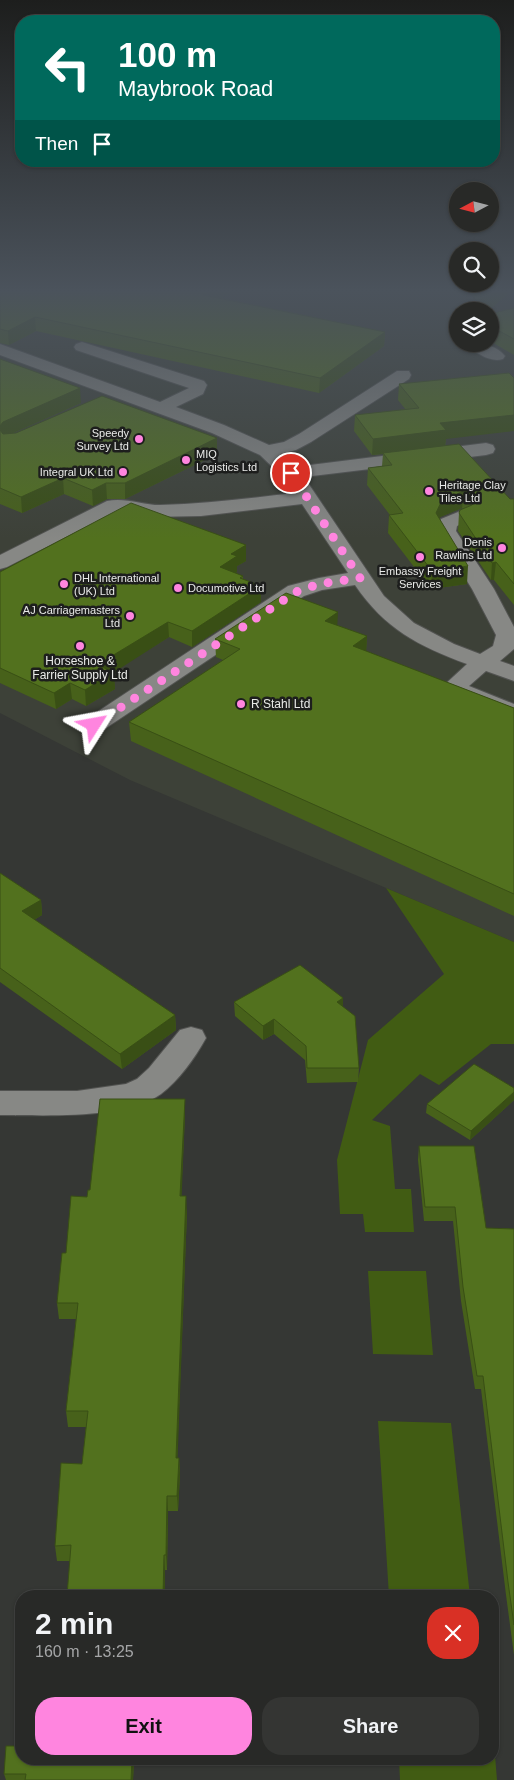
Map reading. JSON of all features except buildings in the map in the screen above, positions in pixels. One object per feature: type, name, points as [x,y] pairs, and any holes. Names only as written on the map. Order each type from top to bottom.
[{"type":"street","points":[[65,373],[218,429],[267,451],[291,473],[376,600],[406,628],[446,649],[514,674]]},
{"type":"street","points":[[161,408],[197,390],[198,385],[162,373]]},
{"type":"street","points":[[267,451],[290,446],[305,438],[403,375]]},
{"type":"street","points":[[96,405],[122,394]]},
{"type":"street","points":[[291,473],[486,449]]},
{"type":"street","points":[[0,563],[114,505],[149,511],[192,511],[308,497]]},
{"type":"street","points":[[463,516],[448,523],[446,531],[483,589],[507,635],[503,649],[483,662],[453,688],[514,712]]},
{"type":"street","points":[[94,725],[296,592],[319,584],[360,578]]},
{"type":"street","points":[[0,1103],[110,1101],[147,1088],[173,1063],[190,1038]]},
{"type":"shaded area","points":[[0,373],[514,373],[514,942],[130,780],[0,713]]},
{"type":"green space","points":[[386,888],[514,942],[514,1044],[491,1044],[439,1085],[420,1074],[372,1120],[390,1126],[395,1189],[411,1189],[414,1232],[365,1232],[363,1214],[340,1214],[337,1160],[368,1040],[444,974]]},
{"type":"green space","points":[[368,1271],[426,1271],[433,1355],[373,1354]]},
{"type":"green space","points":[[378,1421],[451,1423],[469,1590],[389,1590]]},
{"type":"green space","points":[[399,1765],[496,1765],[497,1780],[400,1780]]},
{"type":"place","name":"Speedy Survey Ltd","points":[[139,439]]},
{"type":"place","name":"MIQ Logistics Ltd","points":[[186,460]]},
{"type":"place","name":"Integral UK Ltd","points":[[123,472]]},
{"type":"place","name":"Heritage Clay Tiles Ltd","points":[[429,491]]},
{"type":"place","name":"Denis Rawlins Ltd","points":[[502,548]]},
{"type":"place","name":"Embassy Freight Services","points":[[420,557]]},
{"type":"place","name":"DHL International (UK) Ltd","points":[[64,584]]},
{"type":"place","name":"Documotive Ltd","points":[[178,588]]},
{"type":"place","name":"AJ Carriagemasters Ltd","points":[[130,616]]},
{"type":"place","name":"Horseshoe & Farrier Supply Ltd","points":[[80,646]]},
{"type":"place","name":"R Stahl Ltd","points":[[241,704]]},
{"type":"route","points":[[94,725],[264,611],[296,592],[319,584],[360,578],[291,473]]}]
